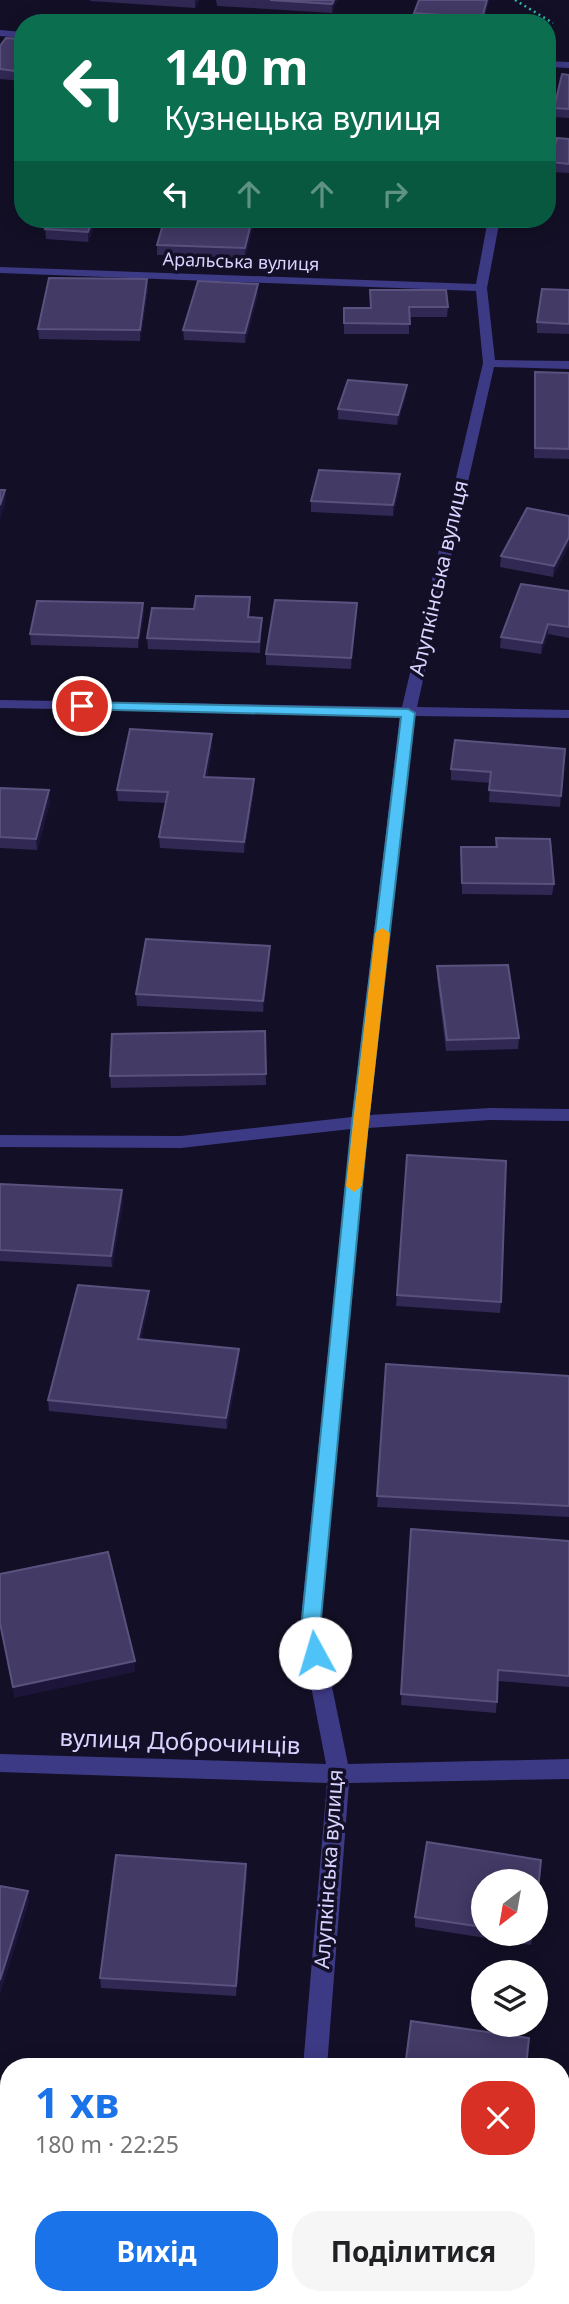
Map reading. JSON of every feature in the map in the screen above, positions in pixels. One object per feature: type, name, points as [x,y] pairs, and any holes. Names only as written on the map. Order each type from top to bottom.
[{"type":"street","name":"Алупкінська вулиця","points":[[316,2058],[339,1773],[310,1629],[360,1122],[408,713],[489,363],[481,288],[492,228]]},
{"type":"street","name":"Аральська вулиця","points":[[0,270],[481,288]]},
{"type":"street","points":[[489,363],[569,365]]},
{"type":"street","points":[[0,704],[569,714]]},
{"type":"street","points":[[0,1142],[181,1142],[360,1122],[490,1114],[569,1115]]},
{"type":"street","name":"вулиця Доброчинців","points":[[0,1763],[339,1773],[569,1769]]},
{"type":"path","points":[[514,0],[537,14]]},
{"type":"building","points":[[270,0],[334,0],[332,4]]},
{"type":"building","points":[[419,0],[487,0],[483,14],[414,13]]},
{"type":"building","points":[[6,38],[14,38],[14,71],[0,69],[0,46]]},
{"type":"building","points":[[562,74],[569,75],[569,109],[556,108]]},
{"type":"building","points":[[557,138],[569,139],[569,164],[556,163]]},
{"type":"building","points":[[46,228],[90,228],[88,232]]},
{"type":"building","points":[[162,228],[250,228],[245,248],[157,245]]},
{"type":"building","points":[[49,278],[147,279],[140,330],[38,329]]},
{"type":"building","points":[[198,281],[258,284],[245,333],[183,330]]},
{"type":"building","points":[[542,289],[569,290],[569,324],[537,322]]},
{"type":"building","points":[[370,290],[446,290],[448,307],[409,307],[410,324],[344,323],[344,308],[371,308]]},
{"type":"building","points":[[535,372],[569,373],[569,449],[535,448]]},
{"type":"building","points":[[348,380],[407,385],[398,415],[338,409]]},
{"type":"building","points":[[319,470],[400,474],[393,505],[311,501]]},
{"type":"building","points":[[0,490],[5,490],[0,505]]},
{"type":"building","points":[[527,508],[569,516],[569,537],[554,566],[501,556]]},
{"type":"building","points":[[521,584],[569,591],[569,627],[548,624],[542,643],[501,637]]},
{"type":"building","points":[[196,596],[250,597],[248,617],[262,618],[259,642],[147,638],[152,608],[194,609]]},
{"type":"building","points":[[275,600],[357,603],[351,658],[266,654]]},
{"type":"building","points":[[37,601],[143,603],[138,638],[30,634]]},
{"type":"building","points":[[130,729],[212,734],[204,777],[254,779],[244,842],[159,837],[168,792],[117,790]]},
{"type":"building","points":[[455,740],[565,749],[561,796],[489,790],[491,772],[451,769]]},
{"type":"building","points":[[0,788],[49,790],[36,839],[0,837]]},
{"type":"building","points":[[496,838],[550,839],[554,884],[462,883],[461,847],[497,847]]},
{"type":"building","points":[[146,939],[270,946],[263,1001],[136,994]]},
{"type":"building","points":[[508,965],[519,1038],[447,1040],[437,966]]},
{"type":"building","points":[[265,1031],[266,1074],[110,1076],[112,1034]]},
{"type":"building","points":[[407,1155],[506,1161],[501,1302],[397,1295]]},
{"type":"building","points":[[0,1184],[122,1190],[111,1256],[0,1250]]},
{"type":"building","points":[[78,1285],[149,1291],[138,1339],[239,1349],[226,1418],[48,1400]]},
{"type":"building","points":[[386,1364],[569,1376],[569,1506],[377,1496]]},
{"type":"building","points":[[411,1529],[569,1541],[569,1676],[498,1670],[497,1702],[401,1694]]},
{"type":"building","points":[[108,1552],[135,1661],[13,1687],[0,1623],[0,1574]]},
{"type":"building","points":[[427,1842],[541,1860],[540,1869],[471,1869],[471,1925],[415,1917]]},
{"type":"building","points":[[116,1855],[246,1864],[236,1986],[100,1978]]},
{"type":"building","points":[[0,1886],[28,1891],[0,1980]]},
{"type":"building","points":[[411,2021],[471,2030],[471,2037],[529,2038],[527,2058],[406,2058]]},
{"type":"slow traffic","points":[[354,1186],[382,933]]},
{"type":"route","points":[[82,706],[408,713],[360,1122],[310,1629],[315,1653]]}]
